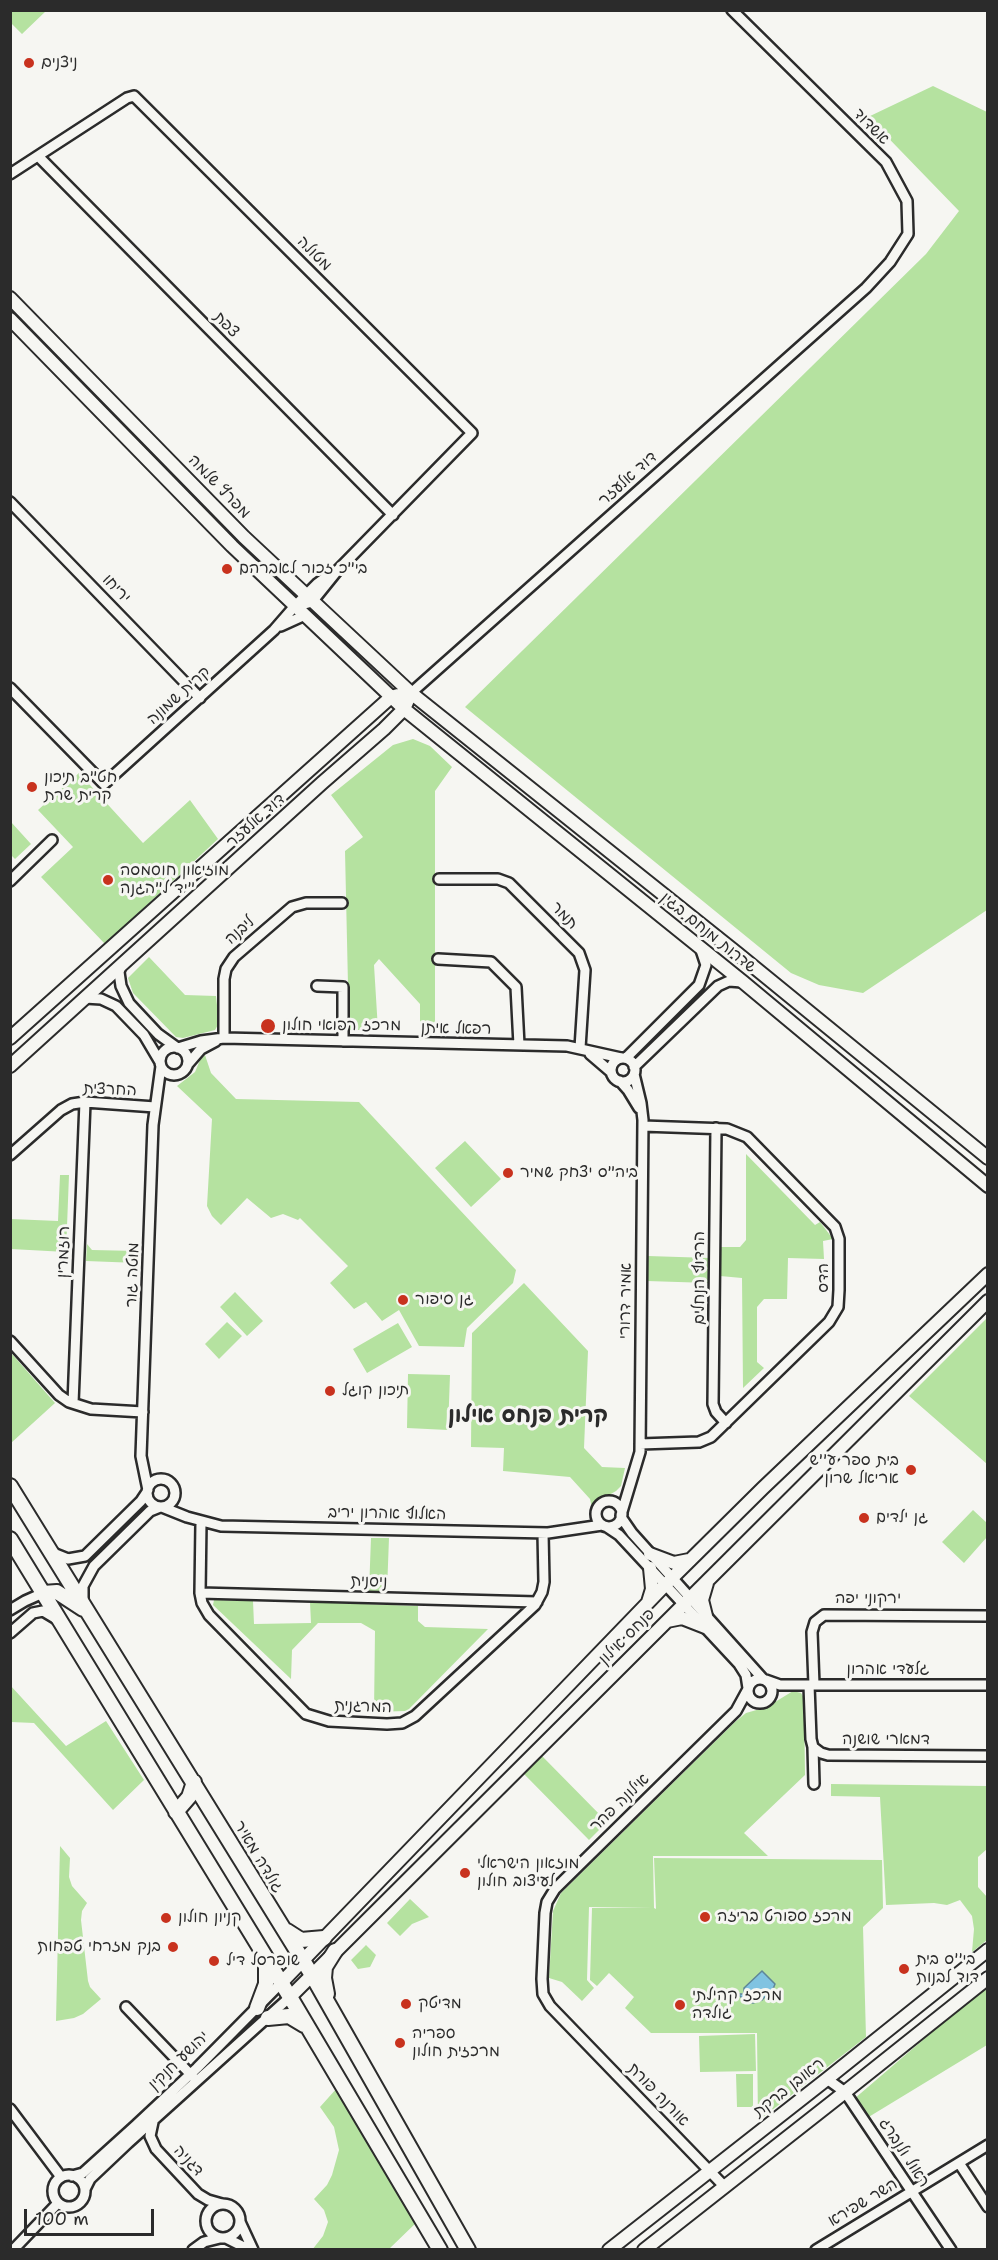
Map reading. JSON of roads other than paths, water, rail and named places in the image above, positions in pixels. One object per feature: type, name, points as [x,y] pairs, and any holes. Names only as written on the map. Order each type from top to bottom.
[{"type":"main road","name":"גולדה מאיר","points":[[10,1486],[312,1975],[468,2250]]},
{"type":"main road","points":[[10,1539],[266,1957],[440,2250]]},
{"type":"main road","points":[[43,1593],[57,1592],[87,1610]]},
{"type":"main road","points":[[176,1812],[189,1797],[194,1782]]},
{"type":"main road","points":[[280,1924],[287,1932],[301,1940],[324,1938]]},
{"type":"main road","points":[[333,2013],[324,1978],[325,1967],[335,1950]]},
{"type":"main road","points":[[266,1957],[266,1983],[262,2012],[295,2018],[313,2037]]},
{"type":"street","name":"אשדוד","points":[[732,10],[886,162],[907,201],[909,234],[890,262],[866,288]]},
{"type":"street","name":"מטולה","points":[[38,156],[127,98],[134,96],[472,433],[393,515]]},
{"type":"street","points":[[10,174],[38,156]]},
{"type":"street","name":"צפת","points":[[38,156],[393,515]]},
{"type":"street","name":"דוד אלעזר","points":[[10,1066],[384,729],[404,709],[411,693],[866,288]]},
{"type":"street","name":"מפרץ שלמה","points":[[10,298],[244,537],[411,693]]},
{"type":"street","name":"מפרץ שלמה","points":[[10,319],[298,611],[404,709]]},
{"type":"street","name":"יריחו","points":[[10,502],[200,698]]},
{"type":"street","points":[[298,611],[308,598],[393,515]]},
{"type":"street","name":"קרית שמונה","points":[[10,688],[104,784],[298,611]]},
{"type":"street","points":[[391,697],[411,693]]},
{"type":"street","name":"שדרות מנחם בגין","points":[[411,693],[738,954],[987,1158]]},
{"type":"street","name":"דוד אלעזר","points":[[10,1038],[391,697]]},
{"type":"street","name":"שדרות מנחם בגין","points":[[404,709],[696,943],[987,1186]]},
{"type":"street","points":[[384,729],[398,723],[418,721]]},
{"type":"street","points":[[12,876],[52,840]]},
{"type":"street","name":"תמר","points":[[439,879],[498,879],[507,882],[516,888],[577,950],[583,960],[585,970],[580,1048]]},
{"type":"street","name":"ליבנה","points":[[224,1038],[224,979],[226,969],[234,957],[292,907],[306,903],[342,903]]},
{"type":"street","points":[[611,1072],[613,1063],[623,1058],[699,986],[705,974],[706,961],[696,943]]},
{"type":"street","points":[[438,959],[491,962],[516,987],[519,1045]]},
{"type":"street","points":[[121,966],[119,975],[121,986],[129,1003],[158,1034],[186,1054],[188,1064]]},
{"type":"street","points":[[580,1048],[597,1059],[615,1079],[627,1081],[634,1071],[718,986],[733,981],[746,984]]},
{"type":"street","points":[[317,986],[343,987],[344,1041]]},
{"type":"street","points":[[85,998],[101,999],[116,1006],[147,1038],[161,1064],[169,1073],[179,1074]]},
{"type":"street","points":[[157,1096],[167,1082],[184,1070],[201,1049],[224,1038]]},
{"type":"street","name":"רפאל איתן","points":[[177,1047],[224,1038],[519,1045],[580,1048],[623,1058]]},
{"type":"street","points":[[161,1064],[162,1055],[166,1050],[177,1047]]},
{"type":"street","points":[[623,1058],[632,1062],[634,1071]]},
{"type":"street","name":"מוטה גור","points":[[148,1491],[141,1456],[155,1107],[161,1064]]},
{"type":"street","name":"אמיר דרורי","points":[[621,1516],[638,1463],[640,1444],[643,1122],[634,1071]]},
{"type":"street","name":"אמיר דרורי","points":[[620,1081],[633,1097],[643,1122]]},
{"type":"street","name":"החרצית","points":[[10,1155],[63,1108],[72,1104],[85,1102],[155,1107]]},
{"type":"street","name":"רוזמרין","points":[[73,1403],[85,1102]]},
{"type":"street","name":"הדס","points":[[640,1444],[701,1442],[713,1436],[835,1315],[839,1301],[837,1232],[830,1221],[749,1139],[735,1131],[643,1122]]},
{"type":"street","name":"הרדוף הנחלים","points":[[716,1128],[714,1404],[716,1412],[726,1423]]},
{"type":"street","name":"פנחס אילון","points":[[302,1960],[646,1605],[987,1274]]},
{"type":"street","name":"פנחס אילון","points":[[290,1997],[987,1302]]},
{"type":"street","points":[[10,1341],[59,1395],[73,1403],[91,1408],[143,1412]]},
{"type":"street","points":[[141,1456],[150,1469],[173,1486],[180,1508],[199,1521]]},
{"type":"street","points":[[51,1552],[65,1558],[75,1559],[85,1556],[141,1501],[156,1480],[166,1481]]},
{"type":"street","points":[[577,1528],[587,1521],[600,1504],[618,1495],[631,1482]]},
{"type":"street","points":[[148,1491],[150,1502],[161,1507]]},
{"type":"street","points":[[87,1610],[82,1598],[83,1586],[92,1570],[150,1511],[171,1502],[175,1495]]},
{"type":"street","points":[[606,1501],[617,1504],[621,1516],[632,1533],[669,1582],[741,1666],[747,1678],[750,1698],[759,1703],[766,1701],[788,1684]]},
{"type":"street","name":"האלוף אהרון יריב","points":[[161,1507],[199,1521],[221,1526],[543,1533],[604,1526]]},
{"type":"street","points":[[596,1510],[597,1518],[604,1526],[619,1535],[650,1568],[669,1582]]},
{"type":"street","points":[[604,1526],[617,1524],[621,1516]]},
{"type":"street","name":"המרגנית","points":[[199,1521],[202,1604],[209,1615],[306,1714],[324,1721],[392,1724],[405,1722],[415,1716],[537,1602]]},
{"type":"street","points":[[537,1602],[544,1582],[543,1533]]},
{"type":"street","points":[[650,1554],[674,1563],[693,1558]]},
{"type":"street","points":[[646,1605],[652,1589],[650,1568]]},
{"type":"street","points":[[24,1601],[34,1591],[34,1578]]},
{"type":"street","points":[[705,1622],[702,1600],[709,1578]]},
{"type":"street","points":[[10,1610],[43,1593]]},
{"type":"street","name":"ניסנית","points":[[200,1593],[537,1602]]},
{"type":"street","points":[[10,1633],[33,1613],[43,1611],[61,1622]]},
{"type":"street","name":"ירקוני יפה","points":[[811,1685],[812,1632],[815,1622],[824,1615],[987,1616]]},
{"type":"street","points":[[666,1621],[682,1618],[705,1622],[765,1680],[772,1688],[771,1696]]},
{"type":"street","points":[[748,1688],[754,1680],[765,1680]]},
{"type":"street","name":"גלעדי אהרון","points":[[765,1680],[778,1684],[811,1685],[987,1685]]},
{"type":"street","points":[[811,1685],[814,1784]]},
{"type":"street","name":"אילונה פהר","points":[[736,1711],[748,1688]]},
{"type":"street","name":"אילונה פהר","points":[[568,2025],[548,2004],[542,1987],[544,1916],[551,1896],[560,1884],[736,1711],[746,1705],[759,1703]]},
{"type":"street","name":"דמארי שושנה","points":[[813,1747],[828,1755],[987,1756]]},
{"type":"street","name":"ראובן ברקת","points":[[609,2250],[987,1950]]},
{"type":"street","name":"יהושע חנקין","points":[[85,2189],[90,2179],[153,2121],[191,2074],[262,2012],[281,1983],[302,1960]]},
{"type":"street","points":[[644,2250],[987,1978]]},
{"type":"street","name":"יהושע חנקין","points":[[72,2176],[83,2173],[262,2012],[290,1997]]},
{"type":"street","points":[[126,2007],[191,2074]]},
{"type":"street","name":"אורנה פורת","points":[[568,2025],[725,2187]]},
{"type":"street","name":"ראול ולנברג","points":[[827,2079],[845,2092],[951,2250]]},
{"type":"street","points":[[10,2109],[61,2177]]},
{"type":"street","name":"דגניה","points":[[153,2121],[149,2133],[156,2149],[198,2194],[222,2204]]},
{"type":"street","name":"דגניה","points":[[128,2144],[139,2142],[156,2149]]},
{"type":"street","name":"השר שפירא","points":[[821,2248],[987,2145]]},
{"type":"street","points":[[959,2163],[987,2207]]},
{"type":"street","points":[[72,2176],[80,2180],[85,2189],[82,2200],[74,2206],[63,2206],[58,2203],[53,2191],[54,2186],[61,2177],[72,2176]]},
{"type":"street","name":"דגניה","points":[[198,2194],[206,2219]]},
{"type":"street","points":[[13,2250],[58,2203]]},
{"type":"street","points":[[194,2249],[204,2233],[206,2219],[212,2208],[222,2204],[234,2209],[251,2250]]},
{"type":"street","points":[[206,2219],[210,2232],[251,2250]]},
{"type":"street","points":[[194,2249],[206,2241],[224,2238],[237,2230],[240,2220]]},
{"type":"water","points":[[762,1971],[775,1984],[773,1989],[762,2000],[753,2003],[745,2001],[738,1994],[744,1994],[744,1988]]},
{"type":"place","name":"ניצנים","points":[[29,63]]},
{"type":"place","name":"בי\"כ זכור לאברהם","points":[[227,569]]},
{"type":"place","name":"חט\"ב תיכון קרית שרת","points":[[32,787]]},
{"type":"place","name":"מוזיאון חוסמסה יד ל\"הגנה\"","points":[[108,880]]},
{"type":"place","name":"מרכז רפואי חולון","points":[[268,1026]]},
{"type":"place","name":"ביה\"ס יצחק שמיר","points":[[508,1173]]},
{"type":"place","name":"גן סיפור","points":[[403,1300]]},
{"type":"place","name":"תיכון קוגל","points":[[330,1391]]},
{"type":"place","name":"בית ספר ע''ש אריאל שרון","points":[[911,1470]]},
{"type":"place","name":"גן ילדים","points":[[864,1518]]},
{"type":"place","name":"מוזאון הישראלי לעיצוב חולון","points":[[465,1873]]},
{"type":"place","name":"מרכז ספורט בריזה","points":[[705,1917]]},
{"type":"place","name":"קניון חולון","points":[[166,1918]]},
{"type":"place","name":"בנק מזרחי טפחות","points":[[173,1947]]},
{"type":"place","name":"שופרסל דיל","points":[[214,1961]]},
{"type":"place","name":"בי''ס בית דוד לבנות","points":[[904,1969]]},
{"type":"place","name":"מדיטק","points":[[406,2004]]},
{"type":"place","name":"מרכז קהילתי גולדה","points":[[680,2005]]},
{"type":"place","name":"ספריה מרכזית חולון","points":[[400,2043]]},
{"type":"district","name":"קרית פנחס אילון","points":[[528,1416]]}]
